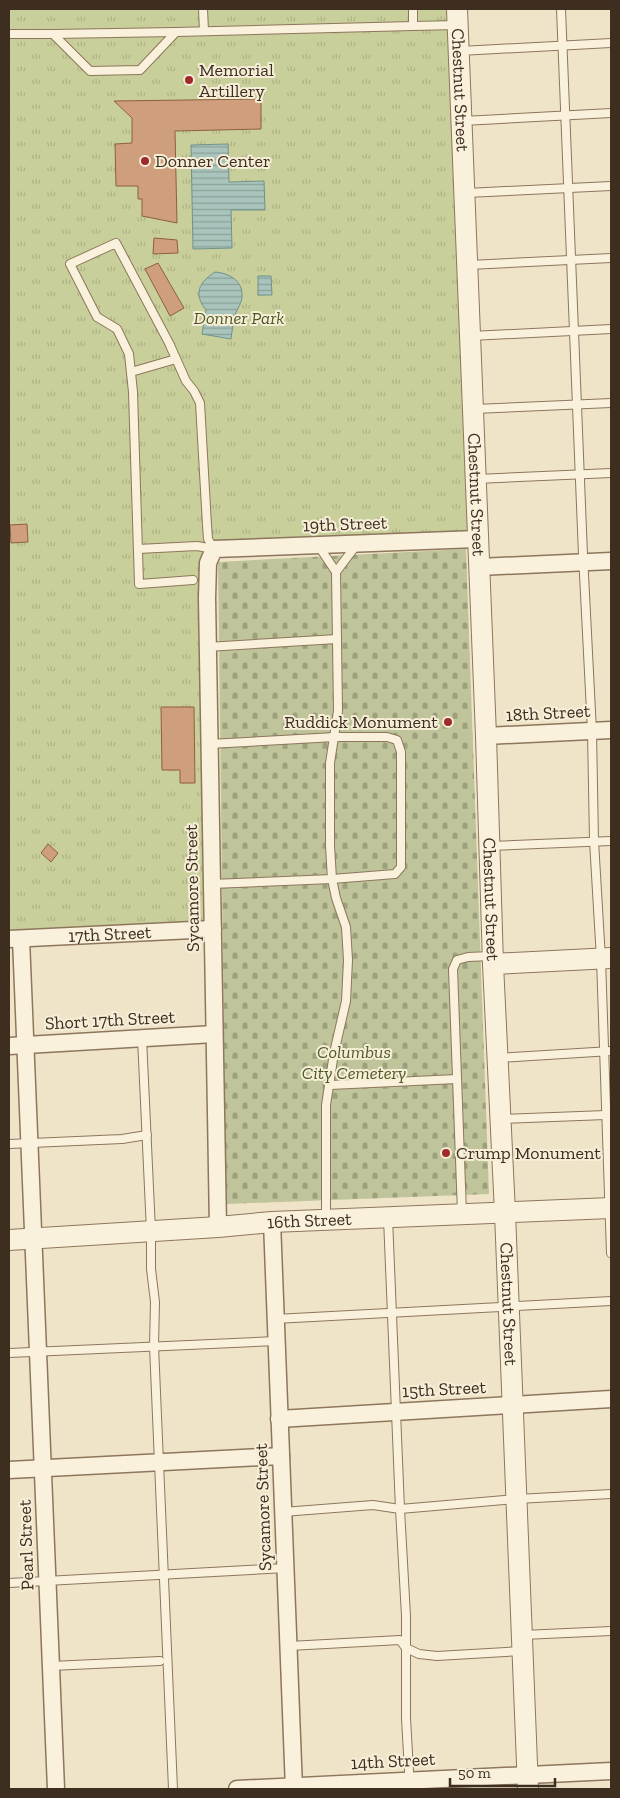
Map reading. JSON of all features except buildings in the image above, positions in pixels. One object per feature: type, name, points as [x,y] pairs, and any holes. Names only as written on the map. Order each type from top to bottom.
[{"type":"street","name":"Chestnut Street","points":[[457,17],[486,736],[493,960],[528,1782]]},
{"type":"street","name":"19th Street","points":[[214,549],[477,538]]},
{"type":"street","name":"Sycamore Street","points":[[214,549],[208,564],[207,647],[218,1227]]},
{"type":"street","points":[[478,567],[611,561]]},
{"type":"street","name":"18th Street","points":[[486,736],[611,730]]},
{"type":"street","name":"17th Street","points":[[15,939],[212,929]]},
{"type":"street","name":"Pearl Street","points":[[15,939],[26,1045],[56,1789]]},
{"type":"street","points":[[493,960],[606,958]]},
{"type":"street","name":"Short 17th Street","points":[[9,1046],[214,1034]]},
{"type":"street","name":"16th Street","points":[[9,1240],[272,1222],[610,1208]]},
{"type":"street","name":"Sycamore Street","points":[[272,1222],[294,1788]]},
{"type":"street","name":"15th Street","points":[[279,1419],[611,1399]]},
{"type":"street","points":[[9,1470],[281,1456]]},
{"type":"street","name":"14th Street","points":[[237,1789],[528,1782],[611,1771]]},
{"type":"lane","points":[[203,9],[204,31]]},
{"type":"lane","points":[[413,9],[414,26]]},
{"type":"lane","points":[[560,9],[583,562],[592,731],[594,841],[606,958],[608,1051],[606,1115],[611,1253]]},
{"type":"lane","points":[[9,34],[414,26],[457,17]]},
{"type":"lane","points":[[53,34],[90,70],[140,70],[176,32]]},
{"type":"lane","points":[[458,51],[611,43]]},
{"type":"lane","points":[[461,122],[611,113]]},
{"type":"lane","points":[[464,193],[611,186]]},
{"type":"lane","points":[[193,580],[139,584],[133,392],[129,354],[117,329],[97,317],[70,264],[116,243],[186,381],[200,403],[208,538],[214,549]]},
{"type":"lane","points":[[467,265],[611,258]]},
{"type":"lane","points":[[470,336],[611,329]]},
{"type":"lane","points":[[131,372],[176,359]]},
{"type":"lane","points":[[472,409],[611,402]]},
{"type":"lane","points":[[475,479],[611,473]]},
{"type":"lane","points":[[336,572],[357,544]]},
{"type":"lane","points":[[318,545],[336,572],[338,711],[330,763],[330,846],[332,879],[346,927],[348,960],[346,1001],[334,1053],[326,1105],[326,1220]]},
{"type":"lane","points":[[138,550],[197,546],[214,549]]},
{"type":"lane","points":[[207,647],[337,639]]},
{"type":"lane","points":[[209,744],[387,736],[397,740],[401,752],[401,867],[395,874],[332,879],[211,884]]},
{"type":"lane","points":[[490,846],[611,841]]},
{"type":"lane","points":[[462,1215],[453,969],[457,960],[468,957],[493,960]]},
{"type":"lane","points":[[142,1038],[173,1789]]},
{"type":"lane","points":[[498,1058],[608,1051]]},
{"type":"lane","points":[[330,1085],[457,1079]]},
{"type":"lane","points":[[501,1119],[606,1115]]},
{"type":"lane","points":[[9,1144],[122,1139],[146,1135]]},
{"type":"lane","points":[[388,1218],[405,1599],[406,1718],[410,1785]]},
{"type":"lane","points":[[275,1319],[611,1301]]},
{"type":"lane","points":[[9,1353],[276,1341]]},
{"type":"lane","points":[[283,1512],[372,1505],[400,1509],[517,1498],[611,1494]]},
{"type":"lane","points":[[9,1583],[286,1568]]},
{"type":"lane","points":[[289,1646],[400,1640],[406,1648],[418,1654],[437,1656],[611,1631]]},
{"type":"lane","points":[[51,1666],[160,1661]]},
{"type":"green space","name":"Donner Park","points":[[9,9],[457,9],[477,539],[214,549],[213,929],[9,934]]},
{"type":"green space","name":"Columbus City Cemetery","points":[[466,549],[489,1194],[226,1204],[218,562]]},
{"type":"water","points":[[228,144],[229,182],[264,181],[265,210],[231,210],[232,248],[193,249],[191,145]]},
{"type":"water","points":[[215,272],[234,278],[242,290],[242,299],[235,315],[231,339],[202,334],[206,310],[200,299],[200,289],[205,280]]},
{"type":"water","points":[[258,276],[271,276],[272,295],[258,295]]},
{"type":"place","name":"Memorial Artillery","points":[[189,80]]},
{"type":"place","name":"Donner Center","points":[[145,161]]},
{"type":"place","name":"Ruddick Monument","points":[[448,722]]},
{"type":"place","name":"Crump Monument","points":[[446,1153]]}]
